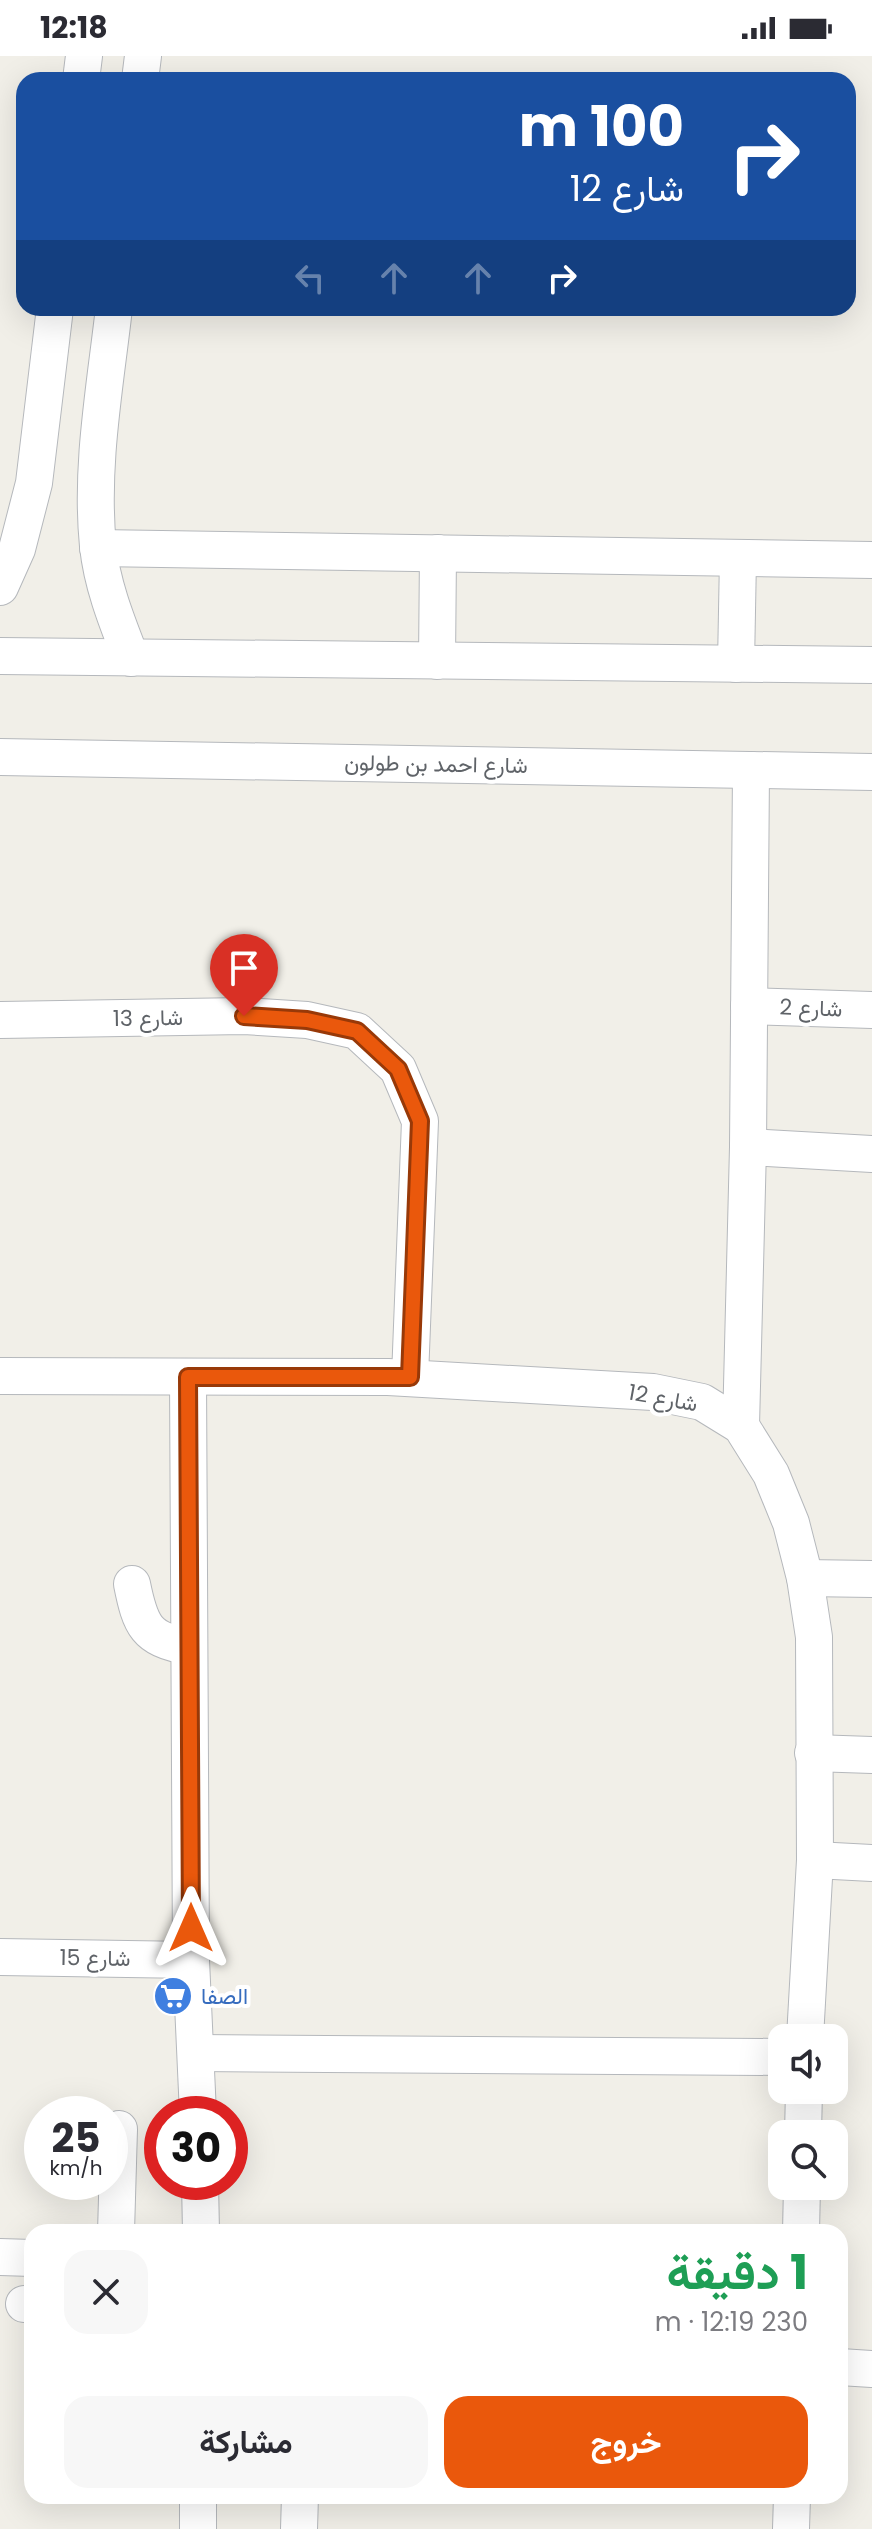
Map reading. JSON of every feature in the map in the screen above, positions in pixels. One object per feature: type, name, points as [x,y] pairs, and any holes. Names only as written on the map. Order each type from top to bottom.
[{"type":"street","points":[[0,587],[17,549],[34,483],[54,316]]},
{"type":"street","points":[[113,316],[95,472],[98,548],[112,610],[131,658]]},
{"type":"street","points":[[98,548],[872,560]]},
{"type":"street","points":[[437,661],[438,553]]},
{"type":"street","points":[[736,664],[738,558]]},
{"type":"street","points":[[0,656],[872,665]]},
{"type":"street","name":"شارع احمد بن طولون","points":[[0,757],[872,772]]},
{"type":"street","points":[[741,1426],[748,1147],[751,770]]},
{"type":"street","name":"شارع 2","points":[[749,1006],[872,1010]]},
{"type":"street","name":"شارع 13","points":[[0,1020],[244,1016],[307,1020],[357,1031],[398,1069],[420,1121],[410,1377]]},
{"type":"street","points":[[748,1147],[872,1154]]},
{"type":"street","name":"شارع 12","points":[[0,1376],[410,1377],[653,1392],[702,1402],[741,1426],[771,1474],[791,1523],[805,1578],[814,1637],[815,1860],[806,2024]]},
{"type":"street","points":[[188,1377],[191,1960],[198,2096]]},
{"type":"street","points":[[805,1578],[872,1579]]},
{"type":"street","points":[[132,1584],[137,1609],[148,1631],[165,1644],[189,1646]]},
{"type":"street","points":[[813,1753],[872,1755]]},
{"type":"street","points":[[815,1860],[872,1863]]},
{"type":"street","name":"شارع 15","points":[[0,1957],[191,1960]]},
{"type":"street","points":[[197,2053],[768,2057]]},
{"type":"street","points":[[116,2224],[117,2200]]},
{"type":"street","points":[[200,2200],[201,2224]]},
{"type":"street","points":[[801,2224],[802,2200]]},
{"type":"street","points":[[0,2257],[24,2258]]},
{"type":"street","points":[[848,2368],[872,2369]]},
{"type":"street","points":[[198,2504],[198,2529]]},
{"type":"street","points":[[299,2529],[300,2504]]},
{"type":"street","points":[[791,2529],[792,2504]]},
{"type":"place","name":"الصفا","points":[[173,1996]]},
{"type":"route","points":[[191,1928],[188,1377],[410,1377],[420,1121],[398,1069],[357,1031],[307,1020],[244,1016]]}]
